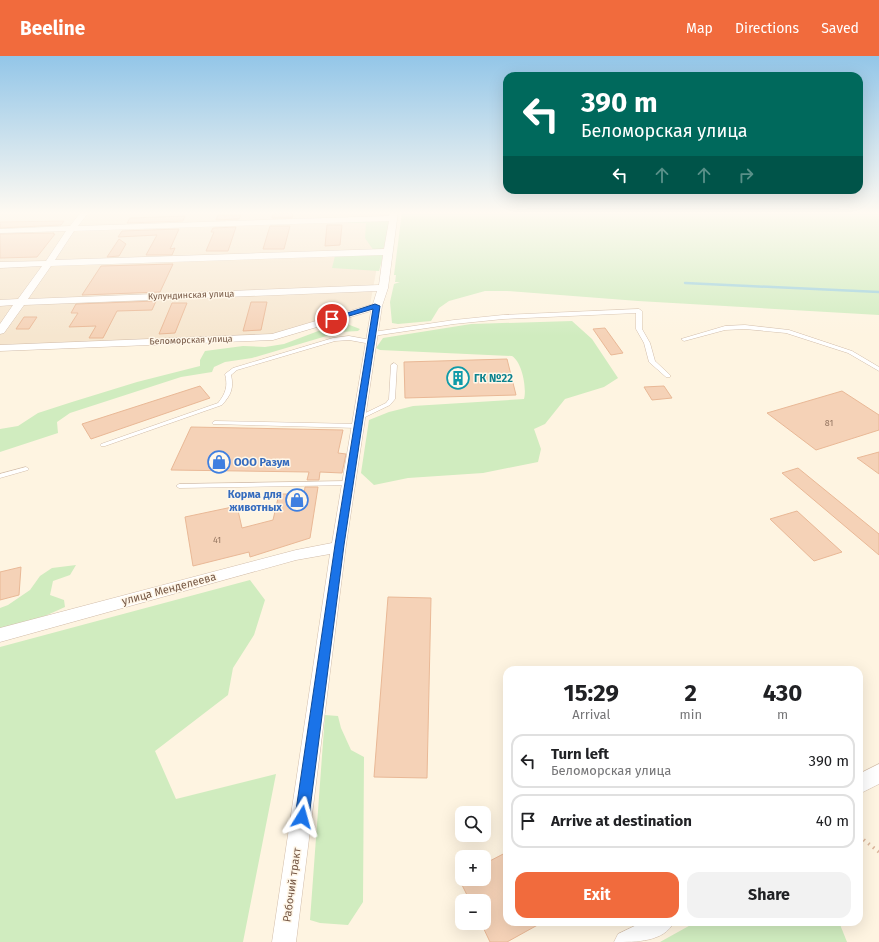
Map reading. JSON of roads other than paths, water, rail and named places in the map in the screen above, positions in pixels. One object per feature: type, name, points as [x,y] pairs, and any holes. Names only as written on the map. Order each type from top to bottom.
[{"type":"street","points":[[0,331],[55,253]]},
{"type":"street","points":[[0,265],[346,253]]},
{"type":"street","name":"Рабочий тракт","points":[[284,942],[339,547],[377,306],[382,288],[388,253]]},
{"type":"street","name":"Кулундинская улица","points":[[0,303],[382,288]]},
{"type":"street","name":"Беломорская улица","points":[[0,348],[273,337],[377,306]]},
{"type":"street","name":"улица Менделеева","points":[[0,635],[296,555],[339,547]]},
{"type":"street","points":[[863,783],[879,773]]},
{"type":"street","points":[[626,942],[649,932],[657,926]]},
{"type":"lane","points":[[103,445],[220,404],[228,395],[231,386],[228,374],[235,369],[335,338],[372,338],[454,322],[586,313],[639,312],[639,329],[647,343],[652,362],[668,376]]},
{"type":"lane","points":[[684,339],[724,328],[745,327],[788,332],[850,352],[879,369]]},
{"type":"lane","points":[[215,423],[359,422],[383,408],[392,399],[394,365]]},
{"type":"lane","points":[[0,476],[26,469]]},
{"type":"lane","points":[[180,486],[349,483]]},
{"type":"waterway","points":[[685,283],[879,292]]},
{"type":"place","name":"ГК №22","points":[[458,378]]},
{"type":"place","name":"ООО Разум","points":[[219,462]]},
{"type":"place","name":"Корма для животных","points":[[297,500]]}]
